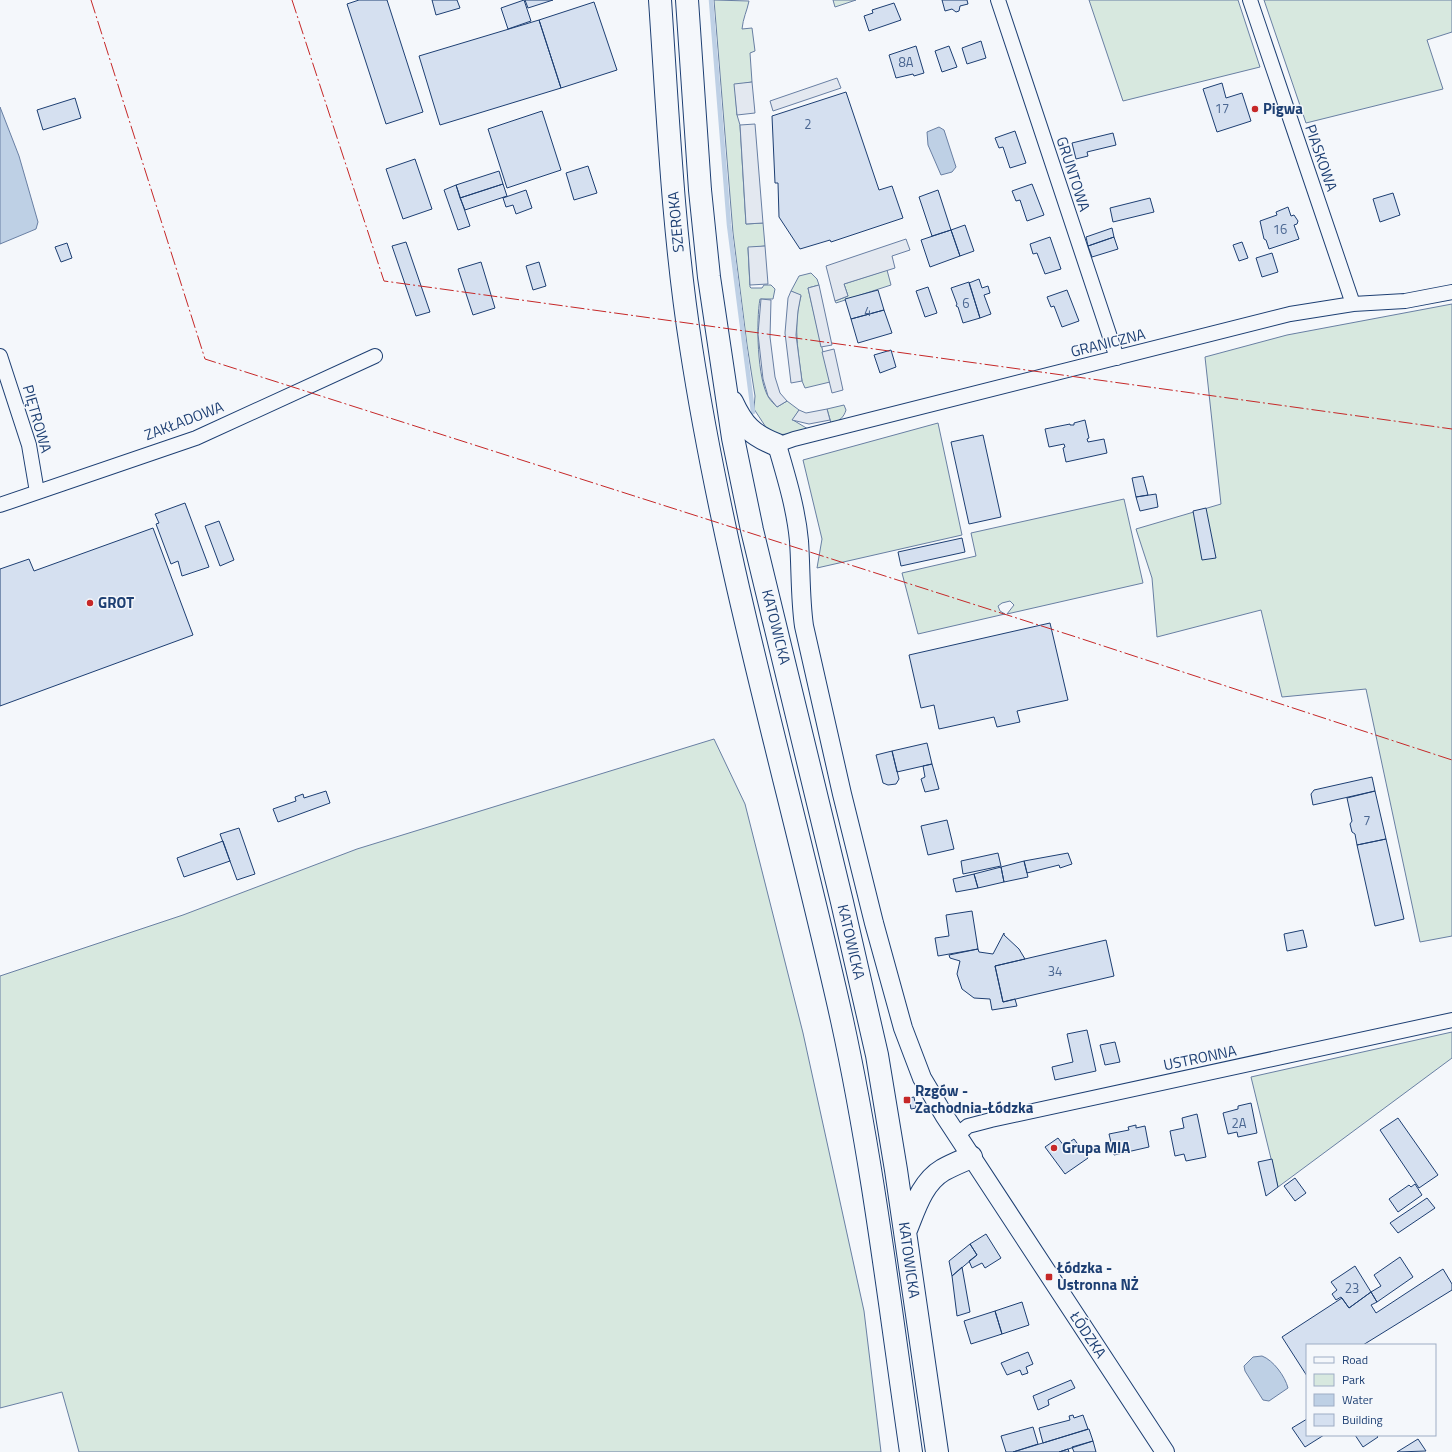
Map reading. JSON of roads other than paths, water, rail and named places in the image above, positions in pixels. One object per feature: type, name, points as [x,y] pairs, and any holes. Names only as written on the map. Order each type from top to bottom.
[{"type":"main road","name":"SZEROKA","points":[[660,0],[675,215],[682,289],[707,443]]},
{"type":"main road","name":"SZEROKA","points":[[687,0],[700,197],[709,277],[724,386],[733,438]]},
{"type":"main road","points":[[724,386],[738,416],[747,428],[760,438],[776,445]]},
{"type":"main road","name":"KATOWICKA","points":[[733,438],[754,538],[877,1055],[905,1232],[937,1452]]},
{"type":"main road","name":"KATOWICKA","points":[[707,443],[725,530],[818,917],[854,1078],[911,1452]]},
{"type":"main road","points":[[905,1232],[920,1195],[930,1182],[942,1170],[971,1157]]},
{"type":"street","name":"GRUNTOWA","points":[[998,0],[1117,358]]},
{"type":"street","name":"PIASKOWA","points":[[1250,0],[1353,304]]},
{"type":"street","name":"GRANICZNA","points":[[776,445],[794,439],[1290,314],[1353,304],[1405,301],[1452,292]]},
{"type":"street","name":"PIĘTROWA","points":[[0,356],[29,444],[38,492]]},
{"type":"street","name":"ZAKŁADOWA","points":[[0,505],[196,438],[376,356]]},
{"type":"street","name":"ŁÓDZKA","points":[[776,445],[794,511],[799,540],[801,602],[804,626],[874,923],[911,1053],[922,1078],[971,1157],[1165,1452]]},
{"type":"street","name":"USTRONNA","points":[[957,1135],[968,1126],[991,1120],[1452,1020]]},
{"type":"water","points":[[0,107],[19,156],[38,222],[36,229],[0,244]]},
{"type":"water","points":[[939,127],[944,130],[956,167],[952,172],[941,175],[928,145],[927,132]]},
{"type":"water","points":[[1262,1356],[1278,1369],[1288,1388],[1269,1401],[1263,1400],[1245,1371],[1244,1366],[1253,1357]]},
{"type":"waterway","points":[[711,0],[729,225],[753,412]]},
{"type":"place","name":"Pigwa","points":[[1255,109]]},
{"type":"place","name":"GROT","points":[[90,603]]},
{"type":"place","name":"Rzgów - Zachodnia-Łódzka","points":[[907,1100]]},
{"type":"place","name":"Grupa MIA","points":[[1054,1148]]},
{"type":"place","name":"Łódzka - Ustronna NŻ","points":[[1049,1277]]}]
